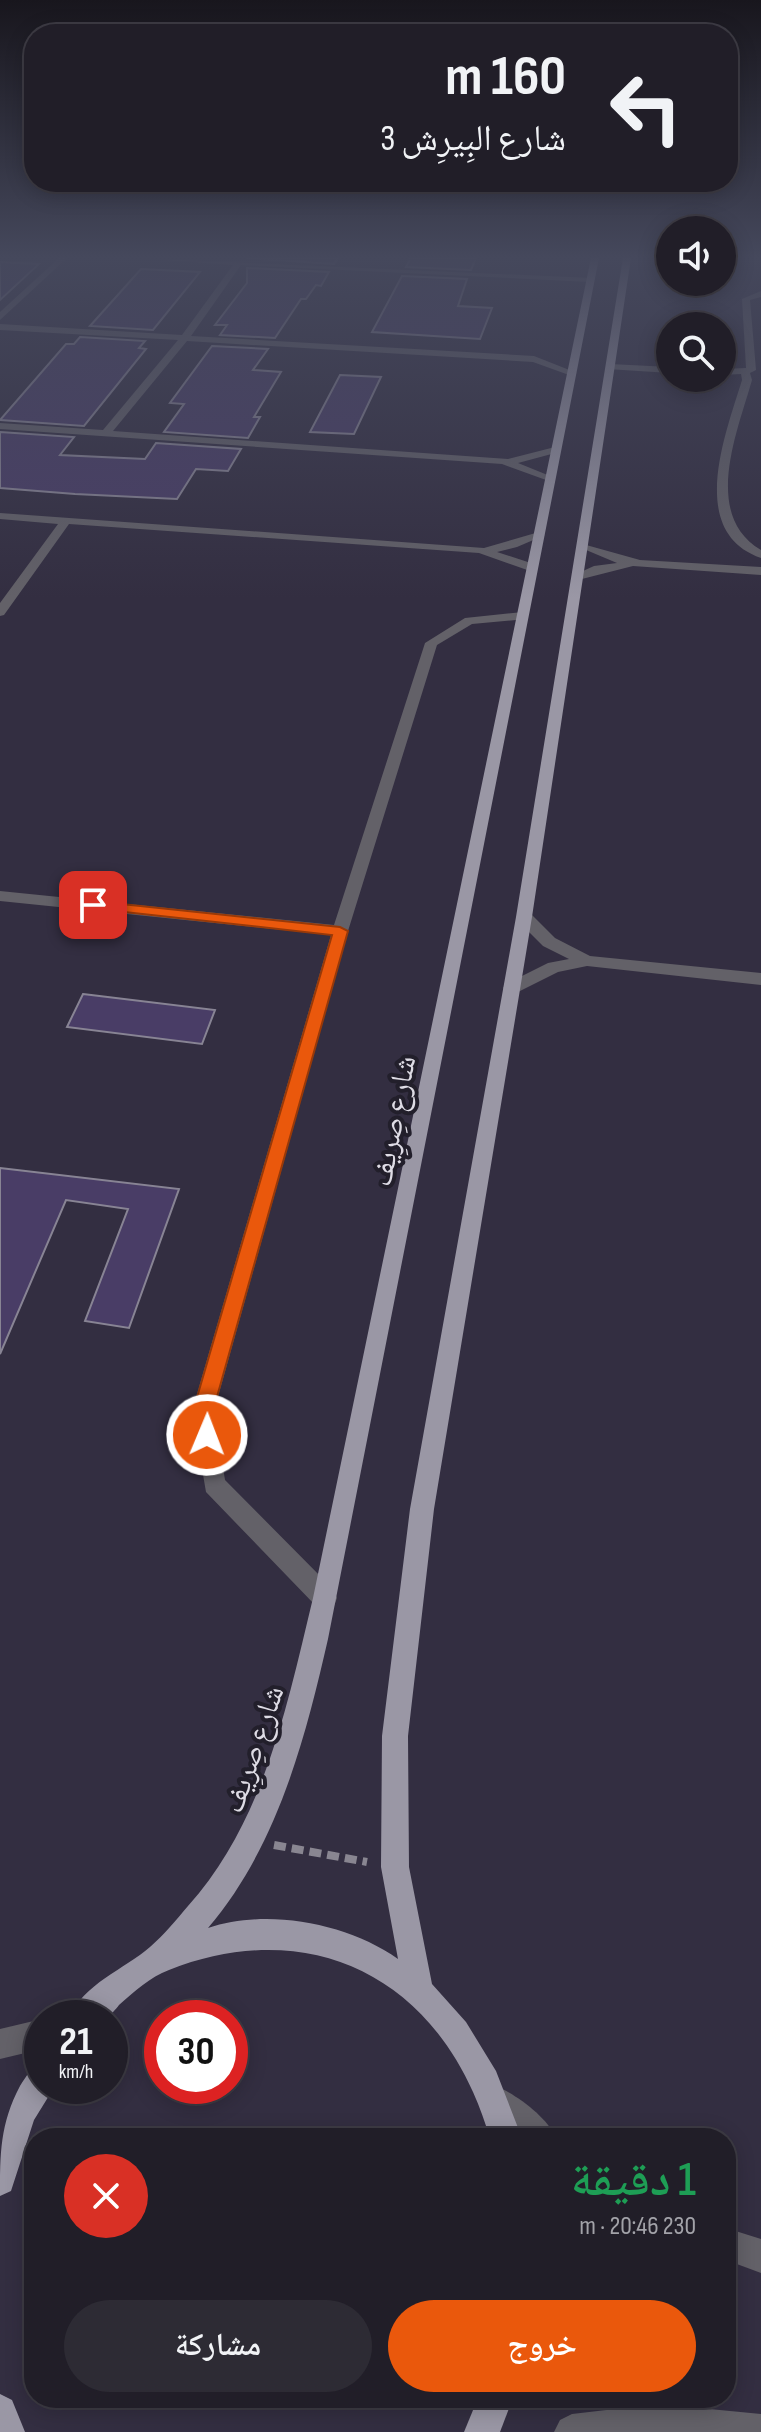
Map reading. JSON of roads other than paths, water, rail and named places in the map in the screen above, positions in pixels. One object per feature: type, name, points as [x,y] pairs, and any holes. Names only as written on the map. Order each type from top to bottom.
[{"type":"main road","points":[[418,1990],[395,1867],[395,1736],[422,1509],[524,917],[609,371]]},
{"type":"main road","name":"شارع صِرِيف","points":[[159,1959],[209,1904],[250,1841],[276,1785],[297,1718],[325,1598],[572,373]]},
{"type":"main road","points":[[103,2000],[159,1959],[225,1935],[293,1932],[359,1951],[418,1990],[448,2021],[474,2059],[496,2102],[503,2128]]},
{"type":"main road","points":[[0,2180],[21,2113],[27,2104]]},
{"type":"main road","points":[[482,2432],[492,2408]]},
{"type":"main road","points":[[0,2412],[7,2432]]},
{"type":"street","points":[[106,433],[157,371]]},
{"type":"street","points":[[568,371],[572,373]]},
{"type":"street","points":[[736,372],[745,372],[747,380],[722,481],[721,500],[732,532],[749,550],[761,555]]},
{"type":"street","points":[[0,426],[504,461],[555,450]]},
{"type":"street","points":[[504,461],[550,478]]},
{"type":"street","points":[[0,516],[480,550],[513,545],[539,535]]},
{"type":"street","points":[[0,612],[66,521]]},
{"type":"street","points":[[583,545],[622,561],[640,564],[761,571]]},
{"type":"street","points":[[480,550],[533,568]]},
{"type":"street","points":[[578,578],[598,569],[640,564]]},
{"type":"street","points":[[325,1598],[214,1485],[203,1411],[340,931],[431,643],[469,621],[523,616]]},
{"type":"street","points":[[0,896],[340,931]]},
{"type":"street","points":[[524,917],[549,942],[587,961]]},
{"type":"street","points":[[512,988],[554,967],[587,961],[761,979]]},
{"type":"street","points":[[0,2044],[24,2038]]},
{"type":"street","points":[[496,2102],[528,2128]]},
{"type":"street","points":[[736,2247],[761,2256]]},
{"type":"street","points":[[572,2432],[658,2422],[761,2432]]}]
